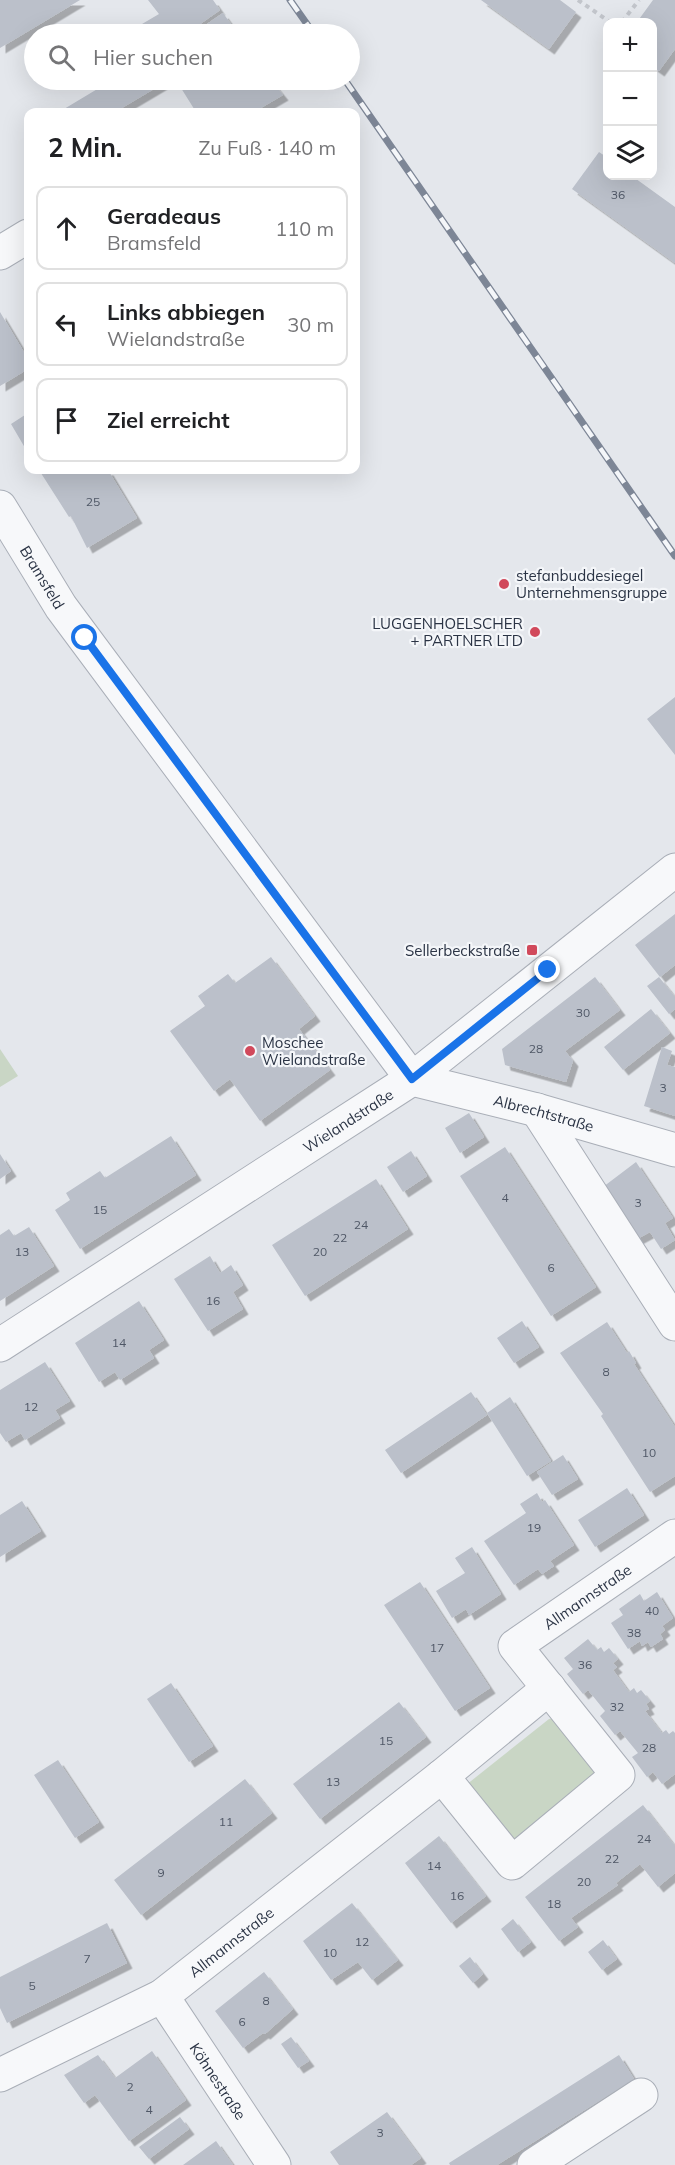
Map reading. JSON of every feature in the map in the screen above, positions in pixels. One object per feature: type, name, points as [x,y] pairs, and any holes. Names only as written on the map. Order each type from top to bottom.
[{"type":"street","points":[[0,253],[24,238]]},
{"type":"street","name":"Bramsfeld","points":[[0,507],[61,607],[412,1079]]},
{"type":"street","name":"Wielandstraße","points":[[0,1345],[412,1079],[675,870]]},
{"type":"street","name":"Albrechtstraße","points":[[412,1079],[537,1110],[675,1150]]},
{"type":"street","points":[[537,1110],[675,1324]]},
{"type":"street","name":"Allmannstraße","points":[[442,1776],[512,1863],[618,1775],[515,1646],[675,1536]]},
{"type":"street","name":"Allmannstraße","points":[[0,2075],[162,1996],[549,1689]]},
{"type":"street","name":"Köhnestraße","points":[[162,1996],[274,2165]]},
{"type":"street","points":[[534,2165],[641,2095]]},
{"type":"path","points":[[578,0],[604,18]]},
{"type":"path","points":[[625,18],[639,0]]},
{"type":"green space","points":[[0,1049],[18,1076],[0,1087]]},
{"type":"green space","points":[[555,1718],[603,1772],[514,1844],[466,1785],[549,1719]]},
{"type":"building","points":[[0,0],[80,0],[40,24],[24,24],[24,34],[0,48]]},
{"type":"building","points":[[148,0],[213,0],[220,10],[200,24],[142,24],[159,14]]},
{"type":"building","points":[[481,0],[560,0],[576,12],[549,49]]},
{"type":"building","points":[[653,0],[675,0],[675,49],[659,71],[657,70],[657,18],[640,18]]},
{"type":"building","points":[[223,13],[231,24],[207,24]]},
{"type":"building","points":[[96,90],[152,90],[122,108],[66,108]]},
{"type":"building","points":[[182,90],[279,90],[283,95],[261,108],[194,108]]},
{"type":"building","points":[[599,152],[603,155],[603,180],[638,180],[675,207],[675,263],[572,189]]},
{"type":"building","points":[[0,312],[24,352],[24,371],[0,386]]},
{"type":"building","points":[[24,416],[24,446],[11,424]]},
{"type":"building","points":[[42,474],[110,474],[137,518],[87,548],[71,516],[69,517]]},
{"type":"building","points":[[675,697],[675,755],[647,719]]},
{"type":"building","points":[[675,914],[675,965],[660,977],[635,945]]},
{"type":"building","name":"Moschee Wielandstraße","points":[[271,957],[315,1016],[299,1029],[330,1070],[260,1121],[230,1079],[214,1091],[170,1031],[205,1006],[198,996],[228,974],[235,983]]},
{"type":"building","points":[[595,977],[620,1010],[565,1051],[573,1061],[566,1082],[505,1065],[502,1049]]},
{"type":"building","points":[[659,977],[675,997],[675,1009],[669,1014],[647,986]]},
{"type":"building","points":[[651,1009],[670,1033],[623,1070],[604,1047]]},
{"type":"building","points":[[662,1047],[672,1051],[667,1065],[675,1067],[675,1116],[644,1106]]},
{"type":"building","points":[[469,1113],[484,1137],[460,1153],[445,1128]]},
{"type":"building","points":[[171,1136],[196,1175],[80,1249],[55,1210],[70,1200],[66,1193],[100,1171],[105,1178]]},
{"type":"building","points":[[505,1147],[596,1287],[551,1316],[460,1176]]},
{"type":"building","points":[[411,1151],[427,1176],[403,1192],[387,1167]]},
{"type":"building","points":[[0,1154],[11,1171],[0,1179]]},
{"type":"building","points":[[636,1162],[673,1218],[665,1223],[675,1240],[661,1249],[650,1232],[637,1239],[603,1187]]},
{"type":"building","points":[[376,1179],[408,1229],[305,1296],[272,1245]]},
{"type":"building","points":[[29,1227],[54,1266],[0,1301],[0,1235],[9,1229],[14,1236]]},
{"type":"building","points":[[210,1256],[220,1273],[231,1265],[243,1285],[233,1292],[243,1309],[208,1331],[174,1279]]},
{"type":"building","points":[[139,1301],[164,1340],[149,1350],[154,1358],[120,1380],[115,1372],[99,1382],[75,1343]]},
{"type":"building","points":[[522,1321],[539,1347],[514,1363],[497,1338]]},
{"type":"building","points":[[607,1322],[627,1353],[629,1351],[636,1363],[634,1364],[675,1427],[675,1476],[650,1492],[601,1416],[603,1414],[560,1353]]},
{"type":"building","points":[[45,1362],[70,1401],[55,1410],[60,1418],[25,1440],[21,1433],[6,1442],[0,1433],[0,1390]]},
{"type":"building","points":[[471,1392],[487,1415],[401,1473],[385,1450]]},
{"type":"building","points":[[510,1397],[551,1461],[527,1476],[487,1413]]},
{"type":"building","points":[[563,1455],[578,1479],[552,1495],[537,1472]]},
{"type":"building","points":[[627,1488],[644,1515],[595,1547],[578,1520]]},
{"type":"building","points":[[537,1493],[542,1502],[545,1500],[574,1545],[550,1561],[554,1566],[542,1574],[538,1569],[514,1585],[484,1541],[526,1513],[520,1504]]},
{"type":"building","points":[[22,1501],[41,1531],[0,1557],[0,1515]]},
{"type":"building","points":[[472,1547],[501,1594],[469,1615],[466,1609],[452,1618],[436,1591],[465,1573],[455,1558]]},
{"type":"building","points":[[420,1582],[490,1688],[455,1711],[384,1605]]},
{"type":"building","points":[[657,1592],[673,1618],[662,1626],[665,1630],[660,1634],[663,1639],[651,1647],[648,1642],[642,1646],[640,1641],[628,1649],[611,1623],[623,1615],[619,1609],[640,1594],[644,1601]]},
{"type":"building","points":[[588,1639],[597,1650],[601,1647],[604,1652],[609,1648],[618,1659],[613,1663],[617,1667],[613,1670],[629,1692],[634,1688],[637,1693],[641,1690],[650,1701],[646,1704],[649,1709],[645,1711],[662,1733],[666,1730],[669,1734],[673,1731],[675,1733],[675,1774],[662,1784],[653,1772],[647,1777],[632,1757],[638,1753],[620,1731],[615,1735],[600,1716],[605,1711],[588,1690],[583,1694],[567,1674],[573,1669],[564,1658]]},
{"type":"building","points":[[171,1683],[213,1746],[189,1762],[147,1699]]},
{"type":"building","points":[[399,1702],[426,1737],[320,1819],[293,1784]]},
{"type":"building","points":[[58,1760],[99,1822],[75,1838],[34,1775]]},
{"type":"building","points":[[245,1779],[272,1813],[141,1915],[114,1880]]},
{"type":"building","points":[[643,1805],[675,1846],[675,1873],[658,1887],[640,1864],[616,1883],[618,1885],[571,1918],[578,1927],[559,1941],[525,1897]]},
{"type":"building","points":[[439,1836],[486,1896],[451,1923],[405,1863]]},
{"type":"building","points":[[352,1903],[398,1960],[372,1980],[358,1962],[331,1980],[303,1941]]},
{"type":"building","points":[[513,1919],[531,1942],[518,1952],[501,1929]]},
{"type":"building","points":[[107,1923],[127,1963],[7,2023],[0,2008],[0,1977]]},
{"type":"building","points":[[603,1940],[617,1959],[602,1970],[588,1952]]},
{"type":"building","points":[[470,1957],[483,1974],[473,1983],[459,1966]]},
{"type":"building","points":[[264,1972],[293,2009],[265,2034],[263,2033],[243,2048],[215,2011]]},
{"type":"building","points":[[291,2037],[309,2061],[298,2068],[281,2044]]},
{"type":"building","points":[[152,2051],[186,2100],[129,2141],[95,2095],[84,2103],[64,2075],[98,2055],[115,2078]]},
{"type":"building","points":[[619,2055],[634,2079],[497,2165],[450,2165],[449,2163]]},
{"type":"building","points":[[387,2112],[421,2158],[411,2165],[339,2165],[330,2152]]},
{"type":"building","points":[[180,2117],[189,2129],[149,2159],[139,2147]]},
{"type":"building","points":[[216,2141],[233,2165],[183,2165]]},
{"type":"railway","points":[[290,0],[307,24]]},
{"type":"railway","points":[[352,90],[675,556]]},
{"type":"place","name":"stefanbuddesiegel Unternehmensgruppe","points":[[504,584]]},
{"type":"place","name":"LUGGENHOELSCHER + PARTNER LTD","points":[[535,632]]},
{"type":"place","name":"Sellerbeckstraße","points":[[532,950]]},
{"type":"place","name":"Moschee Wielandstraße","points":[[250,1051]]},
{"type":"route","points":[[85,638],[412,1079],[548,970]]}]
